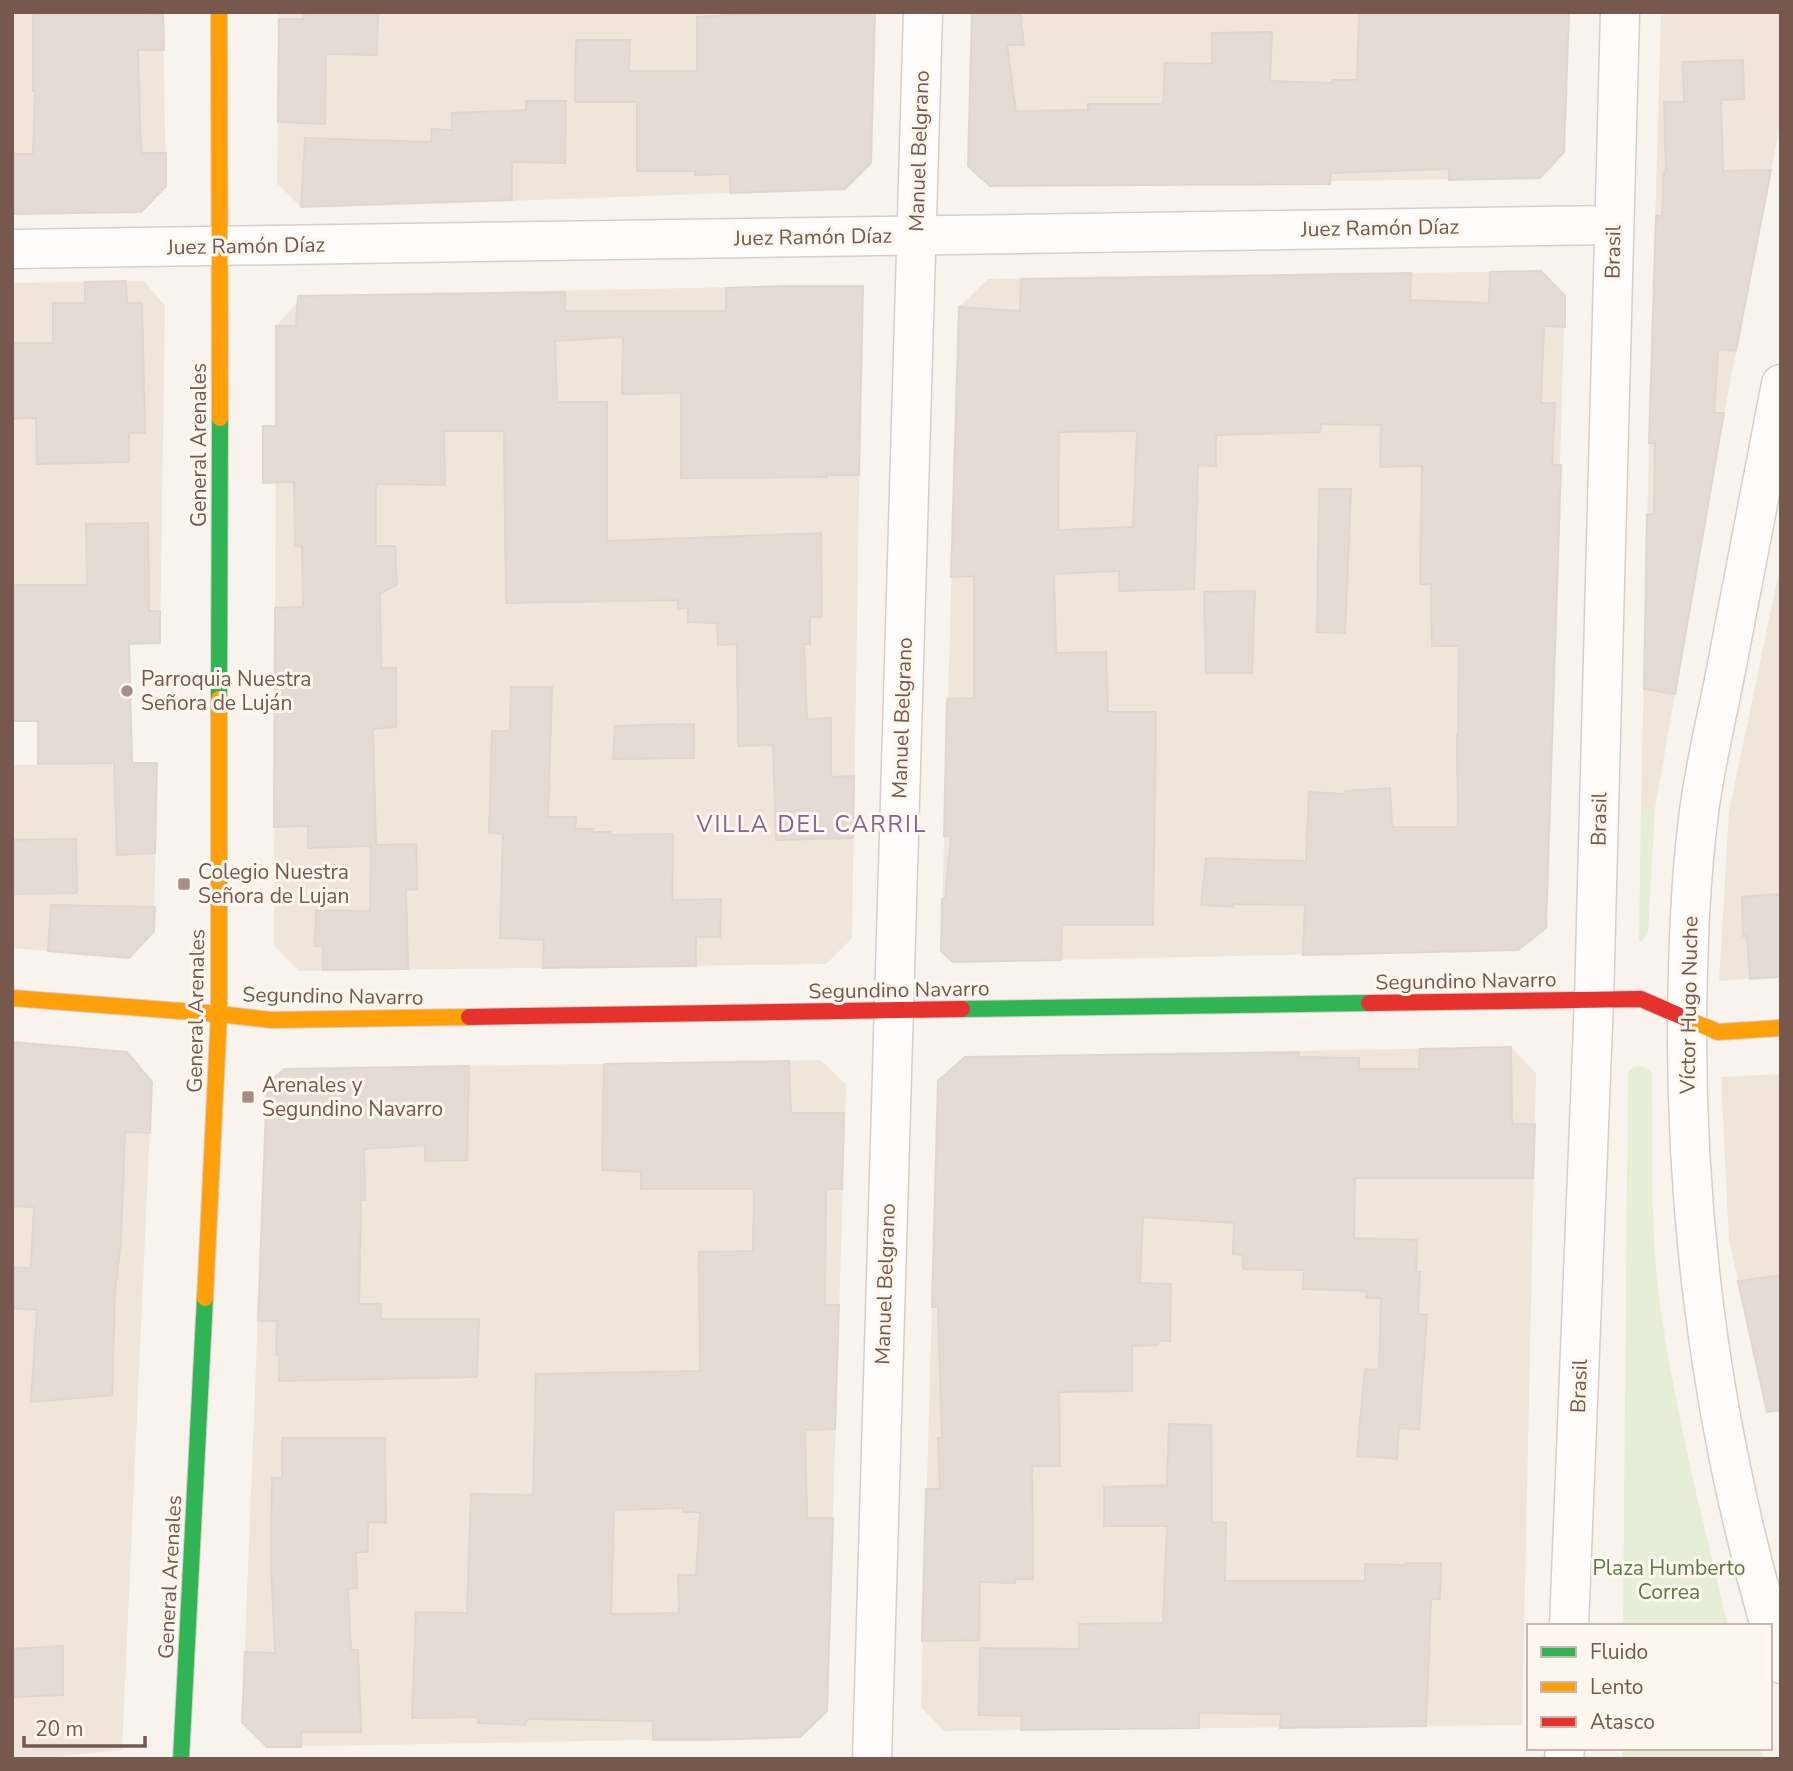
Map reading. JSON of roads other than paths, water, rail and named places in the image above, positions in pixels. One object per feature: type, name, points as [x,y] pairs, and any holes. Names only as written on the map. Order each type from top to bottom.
[{"type":"street","name":"General Arenales","points":[[181,1759],[219,1014],[219,12]]},
{"type":"street","name":"Manuel Belgrano","points":[[872,1759],[923,12]]},
{"type":"street","name":"Brasil","points":[[1569,1624],[1594,1000],[1620,12]]},
{"type":"street","name":"Juez Ramón Díaz","points":[[12,248],[1614,225]]},
{"type":"street","name":"Víctor Hugo Nuche","points":[[1769,1624],[1735,1495],[1706,1326],[1690,1154],[1687,983],[1699,811],[1781,384]]},
{"type":"street","name":"Segundino Navarro","points":[[12,998],[271,1020],[1641,999],[1718,1032],[1781,1028]]},
{"type":"street","name":"Víctor Hugo Nuche","points":[[1772,1634],[1781,1664]]},
{"type":"place","name":"Parroquia Nuestra Señora de Luján","points":[[127,691]]},
{"type":"place","name":"Colegio Nuestra Señora de Lujan","points":[[184,884]]},
{"type":"place","name":"Arenales y Segundino Navarro","points":[[248,1097]]},
{"type":"district","name":"VILLA DEL CARRIL","points":[[812,824]]},
{"type":"park label","name":"Plaza Humberto Correa","points":[[1669,1580]]}]
